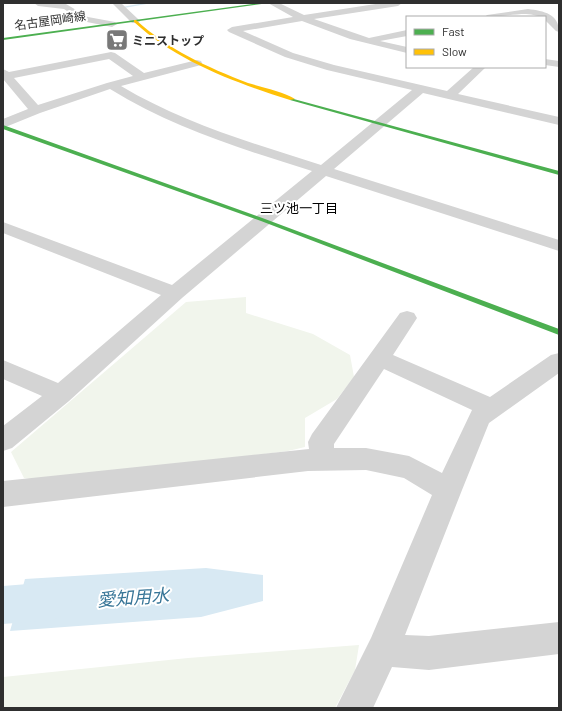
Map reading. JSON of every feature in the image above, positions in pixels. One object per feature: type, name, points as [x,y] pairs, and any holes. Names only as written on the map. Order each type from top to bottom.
[{"type":"street","points":[[38,3],[66,7],[85,19],[112,24]]},
{"type":"street","points":[[116,3],[154,38],[197,63],[228,77],[290,99],[559,173]]},
{"type":"street","name":"名古屋岡崎線","points":[[3,38],[135,21],[240,4],[267,3]]},
{"type":"street","points":[[272,3],[301,19],[334,32],[406,50]]},
{"type":"street","points":[[393,3],[232,30],[268,47],[331,68],[559,121]]},
{"type":"street","points":[[495,16],[525,10],[544,16]]},
{"type":"street","points":[[546,17],[554,20],[557,31]]},
{"type":"street","points":[[366,41],[406,32]]},
{"type":"street","points":[[4,74],[111,55],[142,77]]},
{"type":"street","points":[[546,62],[559,64]]},
{"type":"street","points":[[3,124],[36,110],[111,85],[197,63]]},
{"type":"street","points":[[450,95],[479,68]]},
{"type":"street","points":[[4,74],[36,110]]},
{"type":"street","points":[[111,85],[137,102],[183,123],[242,146],[324,170],[559,246]]},
{"type":"street","points":[[3,440],[61,394],[175,293],[421,89]]},
{"type":"street","points":[[3,127],[263,220],[559,332]]},
{"type":"street","points":[[3,227],[175,293]]},
{"type":"street","points":[[322,460],[321,442],[407,318]]},
{"type":"street","points":[[380,358],[479,402],[489,412]]},
{"type":"street","points":[[354,708],[383,650],[448,490],[480,417],[559,361]]},
{"type":"street","points":[[3,369],[61,394]]},
{"type":"street","points":[[3,494],[308,460],[366,459],[409,468],[448,490]]},
{"type":"street","points":[[383,650],[429,653],[559,638]]},
{"type":"shaded area","points":[[246,297],[246,313],[313,334],[350,355],[354,377],[337,399],[305,418],[305,447],[288,451],[46,481],[24,478],[11,452],[186,302]]},
{"type":"shaded area","points":[[359,645],[355,670],[335,708],[3,708],[3,677],[188,658]]},
{"type":"water","points":[[206,568],[263,575],[263,601],[201,617],[10,631],[25,579]]},
{"type":"waterway","points":[[124,7],[150,3]]},
{"type":"waterway","name":"愛知用水","points":[[3,605],[53,601]]},
{"type":"traffic: fast","points":[[3,39],[267,3]]},
{"type":"traffic: fast","points":[[292,99],[559,173]]},
{"type":"traffic: fast","points":[[3,127],[263,220],[559,332]]},
{"type":"traffic: slow","points":[[135,21],[150,35],[187,58],[230,77],[292,99]]},
{"type":"place","name":"ミニストップ","points":[[117,40]]},
{"type":"district","name":"三ツ池一丁目","points":[[299,208]]}]
